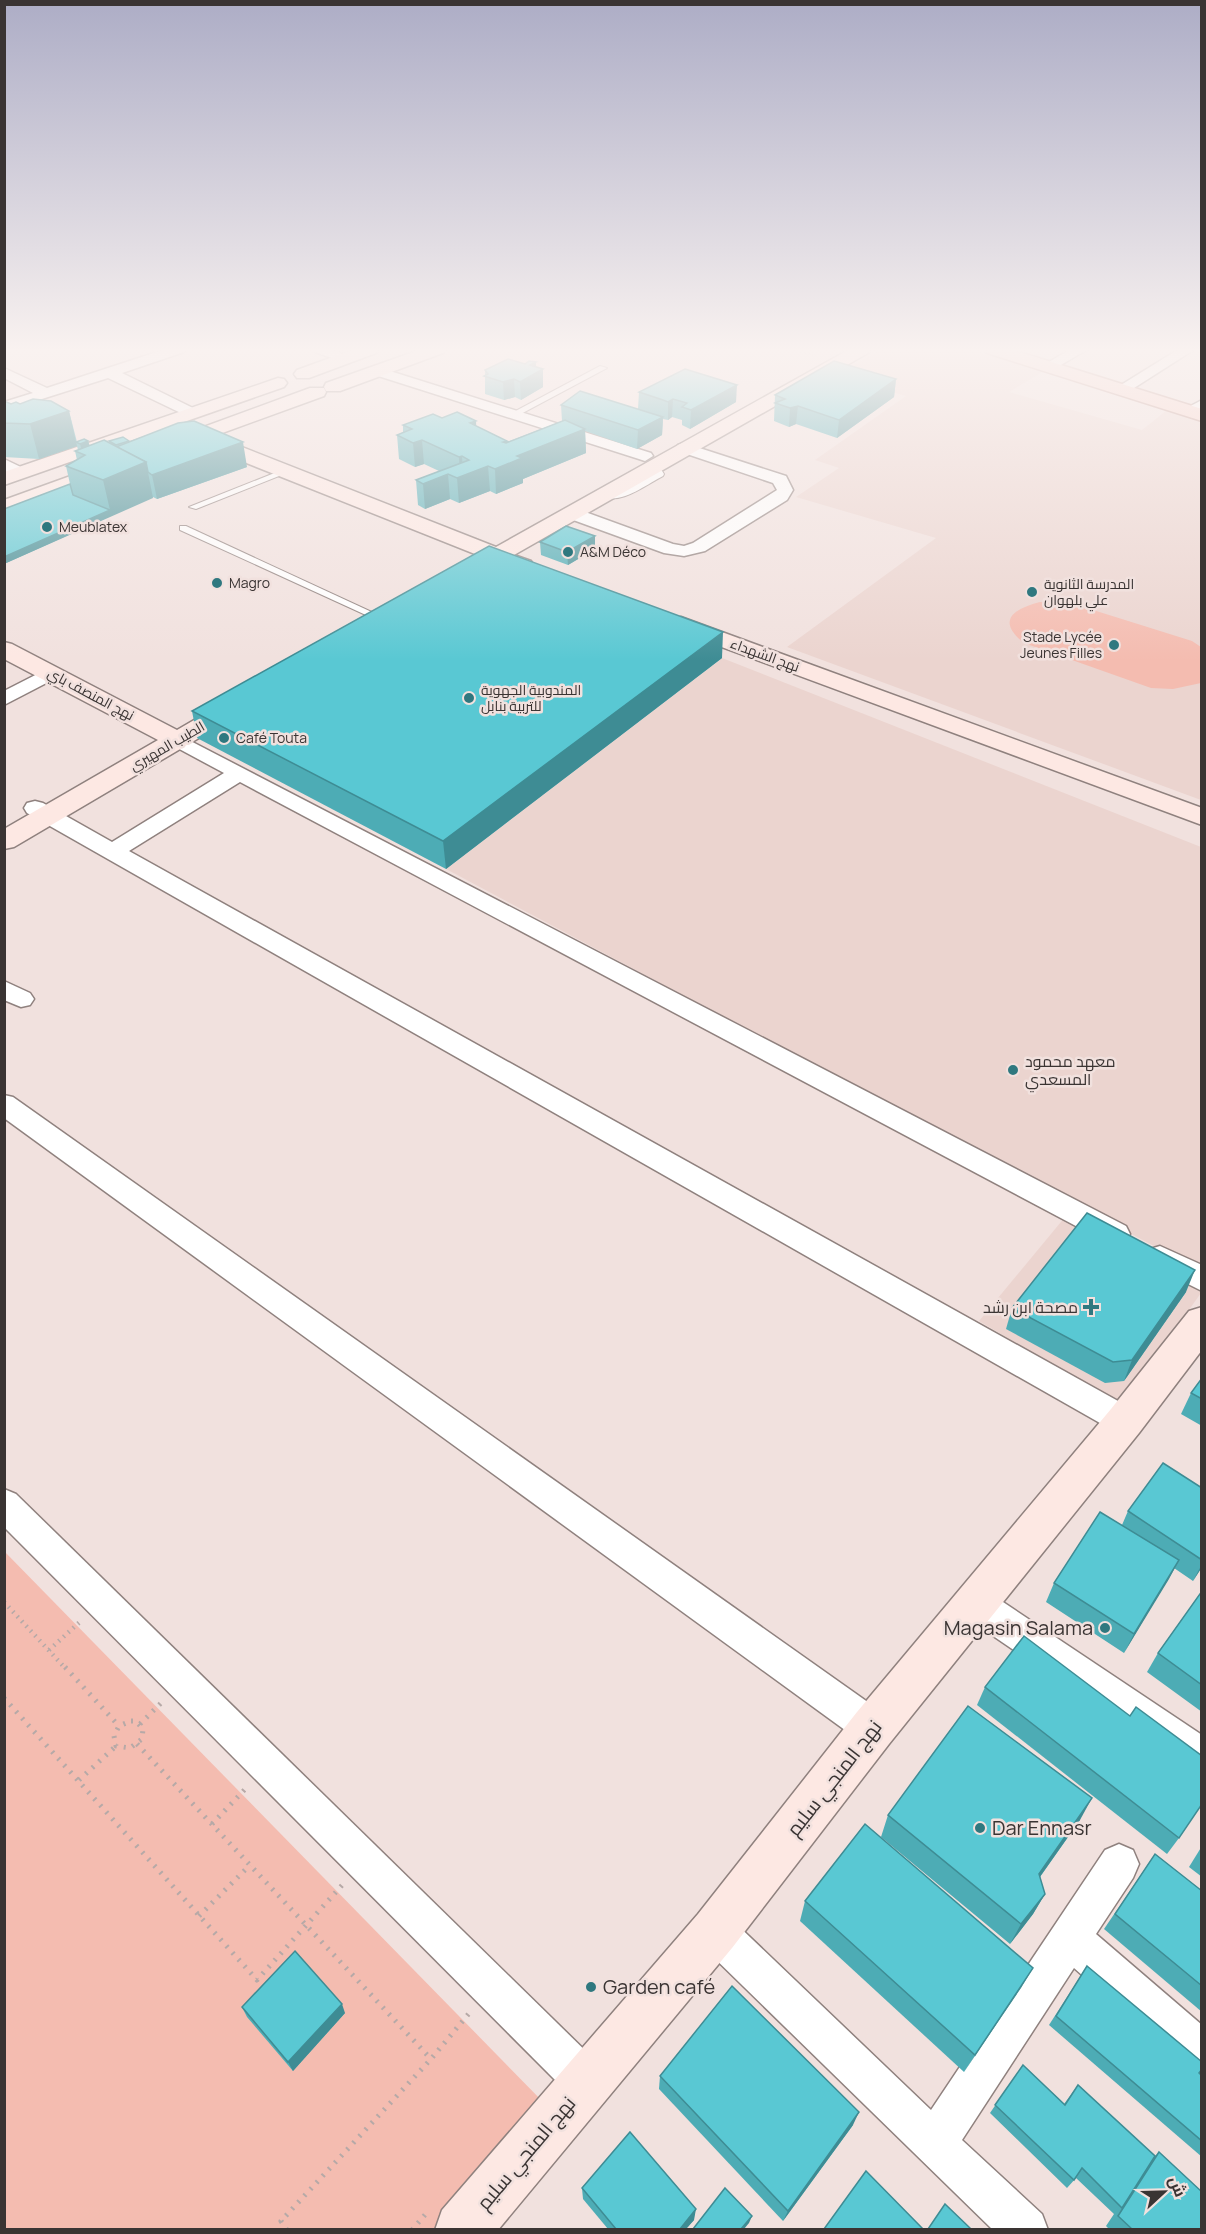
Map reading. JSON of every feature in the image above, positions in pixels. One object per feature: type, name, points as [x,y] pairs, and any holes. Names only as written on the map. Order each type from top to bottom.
[{"type":"street","points":[[10,472],[66,453]]},
{"type":"street","points":[[240,453],[541,572]]},
{"type":"street","points":[[628,453],[650,461]]},
{"type":"street","points":[[464,568],[663,453]]},
{"type":"street","points":[[489,553],[571,513],[603,495],[650,461],[670,453]]},
{"type":"street","points":[[571,513],[670,549],[684,551],[699,547],[781,496],[785,490],[783,482],[775,477],[700,453]]},
{"type":"street","points":[[4,507],[132,460]]},
{"type":"street","name":"نهج الشهداء","points":[[664,618],[1202,817]]},
{"type":"street","name":"نهج المنصف باي","points":[[4,649],[171,736]]},
{"type":"street","points":[[4,699],[51,674]]},
{"type":"street","name":"الطيب المهيري","points":[[4,841],[42,812],[248,692]]},
{"type":"street","points":[[171,736],[1202,1279]]},
{"type":"street","points":[[113,851],[240,773]]},
{"type":"street","points":[[4,825],[42,812],[1125,1421]]},
{"type":"street","points":[[4,1104],[873,1728]]},
{"type":"street","name":"نهج المنجي سليم","points":[[462,2229],[715,1932],[873,1728],[1125,1421],[1202,1322]]},
{"type":"street","points":[[4,1504],[586,2081]]},
{"type":"street","points":[[976,1604],[1202,1757]]},
{"type":"street","points":[[934,2144],[1119,1864]]},
{"type":"street","points":[[715,1932],[934,2144],[1026,2229]]},
{"type":"street","points":[[1070,1938],[1202,2053]]},
{"type":"lane","points":[[193,507],[285,471]]},
{"type":"lane","points":[[183,528],[374,618]]},
{"type":"path","points":[[49,1650],[102,1601]]},
{"type":"path","points":[[4,1602],[119,1725]]},
{"type":"path","points":[[4,1698],[256,1980],[364,1861]]},
{"type":"path","points":[[131,1720],[140,1724],[143,1734],[137,1744],[126,1749],[116,1746],[114,1736],[119,1725],[131,1720]]},
{"type":"path","points":[[137,1744],[431,2059]]},
{"type":"path","points":[[79,1780],[116,1746]]},
{"type":"path","points":[[212,1824],[268,1765]]},
{"type":"path","points":[[199,1916],[250,1864]]},
{"type":"path","points":[[287,2229],[281,2221],[431,2059],[491,1987]]},
{"type":"shaded area","name":"المدرسة الثانوية علي بلهوان","points":[[825,453],[1201,453],[1201,800],[787,647],[936,538],[796,497],[839,468],[815,460]]},
{"type":"shaded area","name":"Stade Lycée Jeunes Filles","points":[[1040,602],[1074,604],[1192,641],[1201,647],[1201,683],[1173,689],[1151,688],[1024,643],[1011,628],[1011,617],[1022,608]]},
{"type":"shaded area","name":"معهد محمود المسعدي","points":[[722,658],[1201,847],[1201,1271],[446,869]]},
{"type":"shaded area","name":"مصحة ابن رشد","points":[[1070,1211],[1201,1283],[1201,1293],[1121,1405],[979,1321]]},
{"type":"shaded area","points":[[4,1551],[546,2105],[439,2229],[5,2229]]},
{"type":"building","points":[[81,453],[129,453],[146,462],[103,480],[66,466],[85,455]]},
{"type":"building","points":[[129,453],[212,453],[152,475],[148,472],[146,462]]},
{"type":"building","points":[[451,453],[524,453],[517,456],[522,458],[495,469],[488,466],[457,478],[448,474],[423,484],[416,480],[469,460],[462,456]]},
{"type":"building","name":"Meublatex","points":[[70,484],[73,495],[110,510],[4,557],[4,509]]},
{"type":"building","points":[[566,526],[595,536],[567,552],[540,542]]},
{"type":"building","name":"المندوبية الجهوية للتربية بنابل","points":[[489,546],[723,632],[443,841],[192,711]]},
{"type":"building","name":"مصحة ابن رشد","points":[[1087,1213],[1195,1270],[1132,1360],[1113,1362],[1012,1308]]},
{"type":"building","points":[[1202,1378],[1202,1399],[1191,1393]]},
{"type":"building","points":[[1163,1463],[1202,1488],[1202,1560],[1128,1511]]},
{"type":"building","points":[[1100,1512],[1179,1560],[1134,1634],[1054,1583]]},
{"type":"building","points":[[1202,1591],[1202,1685],[1158,1653]]},
{"type":"building","points":[[1024,1636],[1130,1716],[1136,1707],[1202,1756],[1202,1804],[1179,1838],[985,1687]]},
{"type":"building","name":"Dar Ennasr","points":[[968,1706],[1092,1798],[1039,1874],[1045,1894],[1021,1924],[888,1815]]},
{"type":"building","points":[[865,1824],[1033,1968],[975,2055],[805,1901]]},
{"type":"building","points":[[1155,1854],[1202,1891],[1202,1986],[1115,1914]]},
{"type":"building","points":[[295,1951],[342,2004],[288,2062],[242,2007]]},
{"type":"building","points":[[1087,1966],[1202,2062],[1202,2069],[1199,2073],[1202,2076],[1202,2141],[1056,2016]]},
{"type":"building","points":[[732,1986],[859,2112],[788,2211],[660,2076]]},
{"type":"building","points":[[1023,2065],[1065,2105],[1078,2085],[1155,2156],[1122,2208],[1082,2168],[1074,2180],[995,2105]]},
{"type":"building","points":[[630,2132],[696,2209],[680,2229],[616,2229],[582,2188]]},
{"type":"building","points":[[1159,2152],[1202,2192],[1202,2229],[1132,2229],[1118,2216]]},
{"type":"building","points":[[866,2171],[923,2229],[824,2229]]},
{"type":"building","points":[[725,2188],[752,2216],[741,2229],[693,2229]]},
{"type":"building","points":[[945,2204],[971,2229],[928,2229]]},
{"type":"place","name":"Meublatex","points":[[47,527]]},
{"type":"place","name":"A&M Déco","points":[[568,552]]},
{"type":"place","name":"Magro","points":[[217,583]]},
{"type":"place","name":"المدرسة الثانوية علي بلهوان","points":[[1032,592]]},
{"type":"place","name":"Stade Lycée Jeunes Filles","points":[[1114,645]]},
{"type":"place","name":"المندوبية الجهوية للتربية بنابل","points":[[469,698]]},
{"type":"place","name":"Café Touta","points":[[224,738]]},
{"type":"place","name":"معهد محمود المسعدي","points":[[1013,1070]]},
{"type":"place","name":"مصحة ابن رشد","points":[[1091,1307]]},
{"type":"place","name":"Magasin Salama","points":[[1105,1628]]},
{"type":"place","name":"Dar Ennasr","points":[[980,1828]]},
{"type":"place","name":"Garden café","points":[[591,1987]]}]
